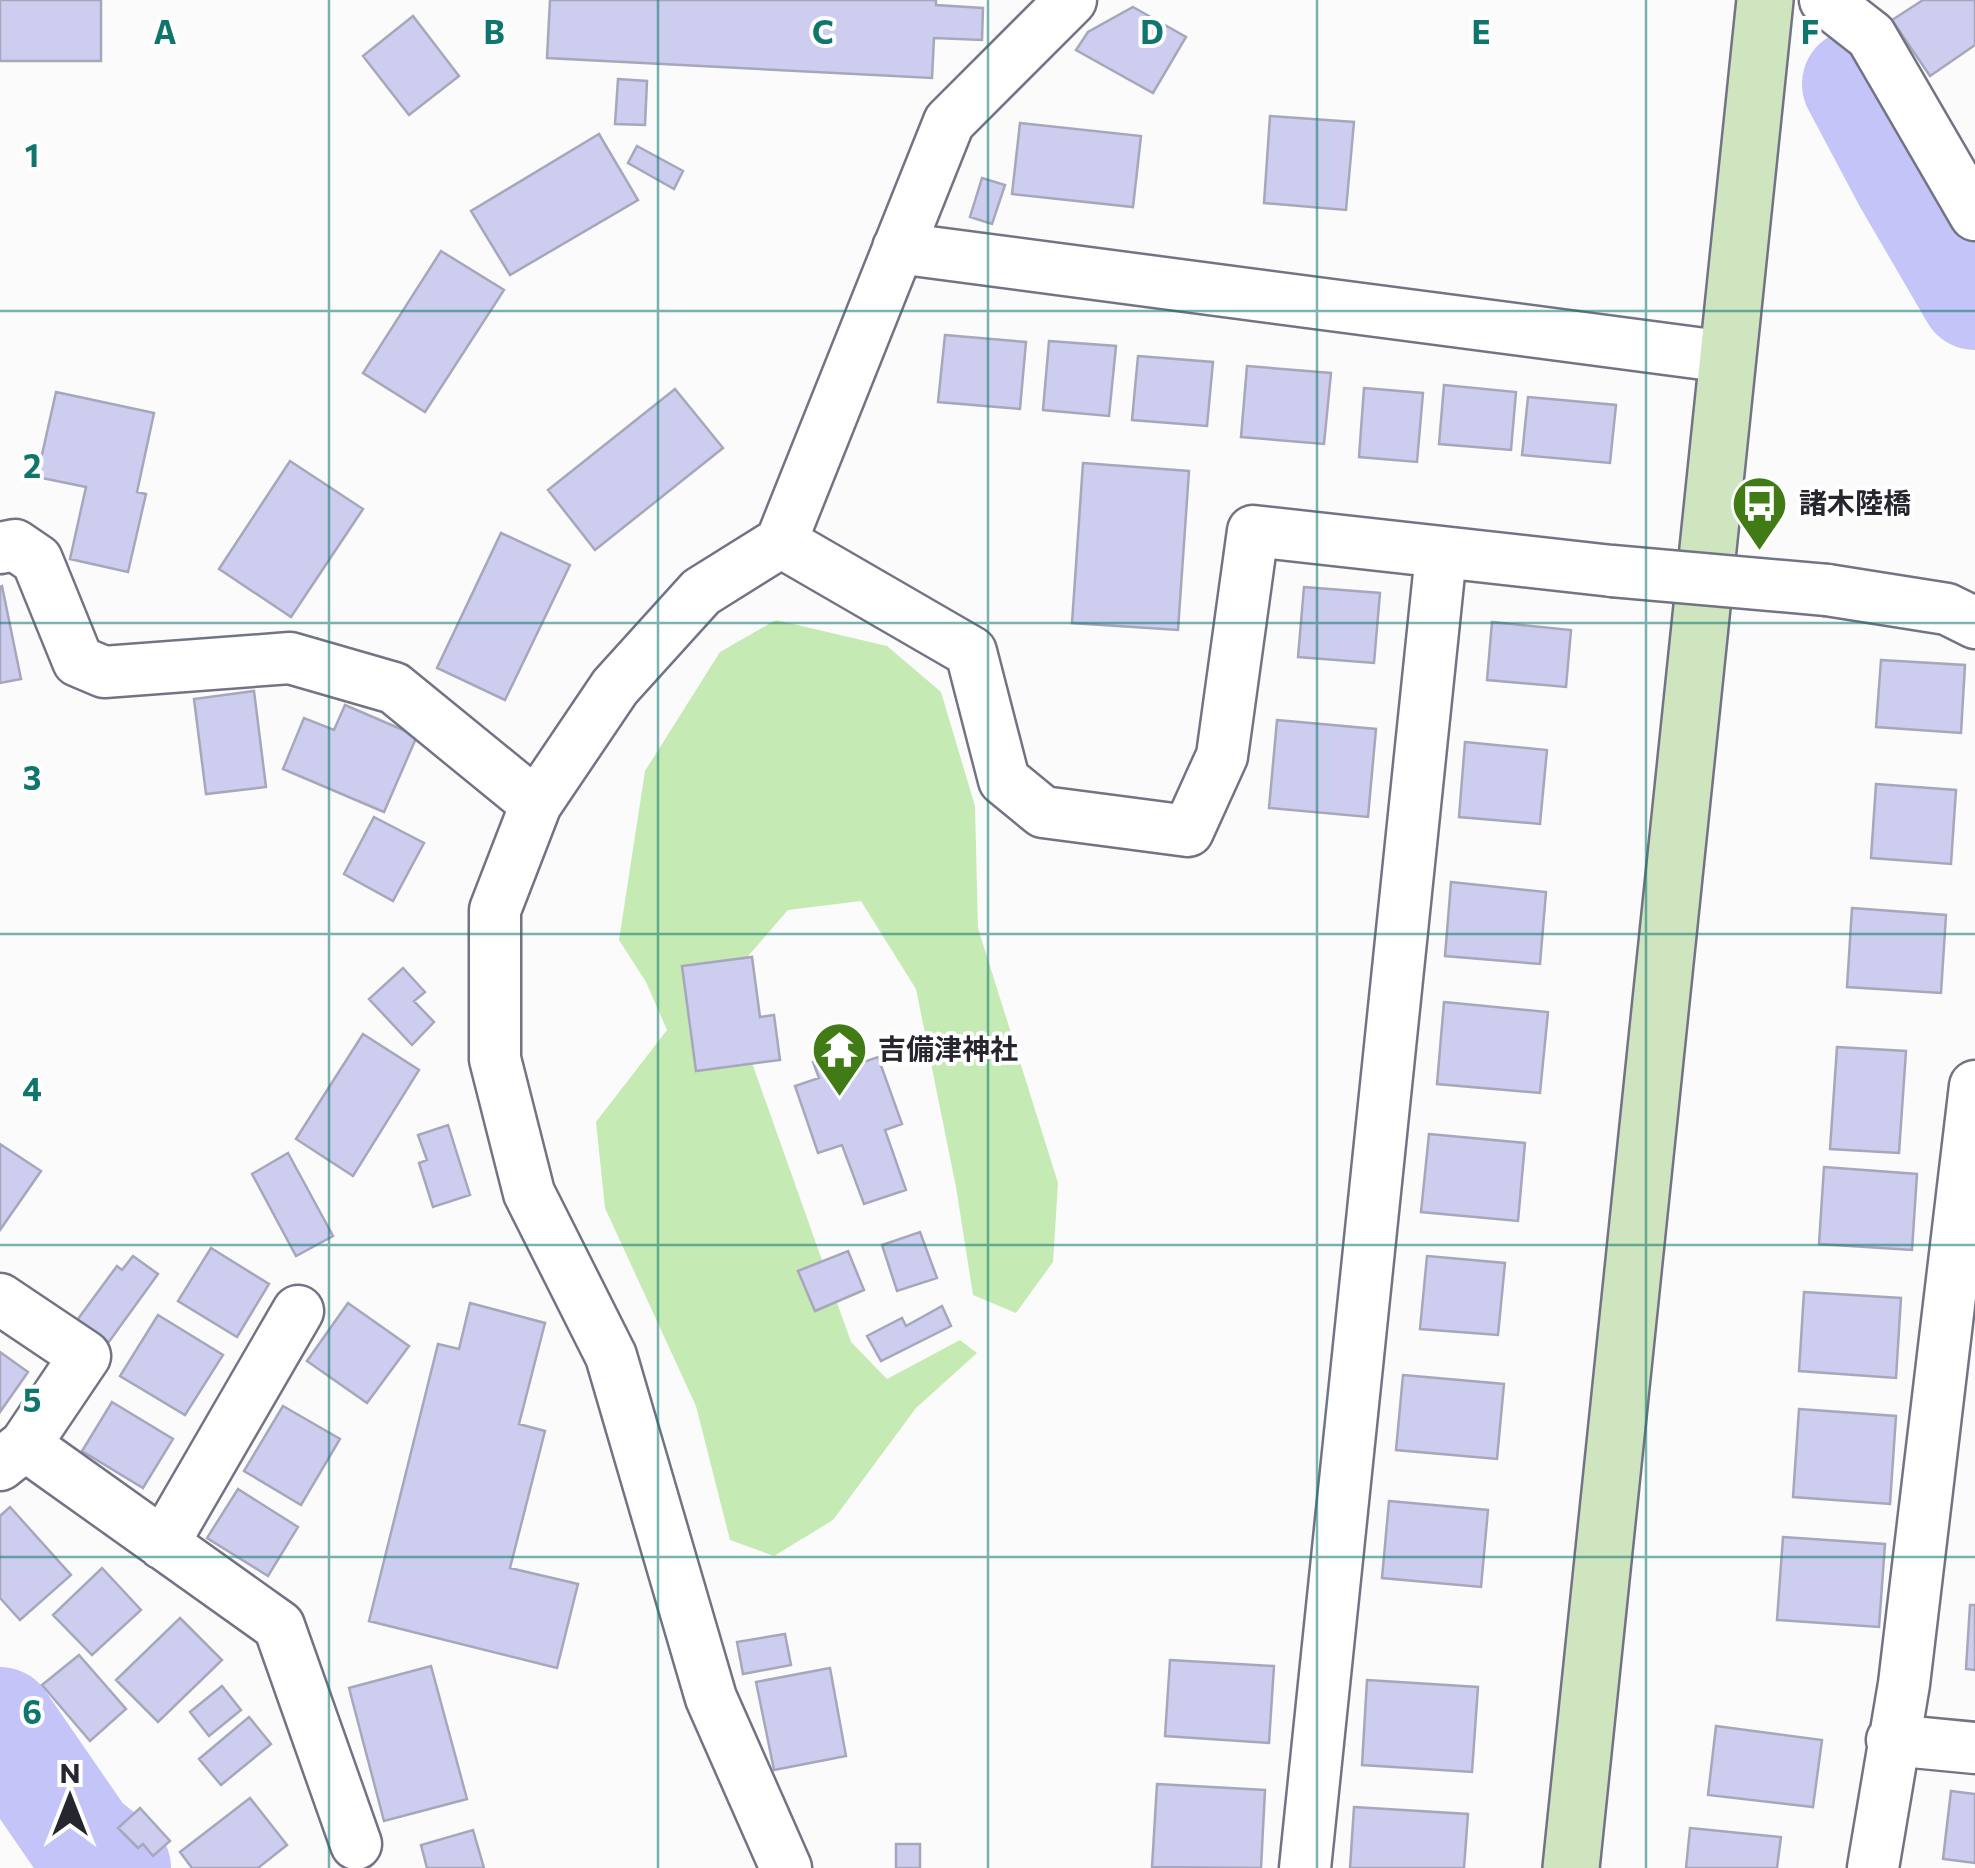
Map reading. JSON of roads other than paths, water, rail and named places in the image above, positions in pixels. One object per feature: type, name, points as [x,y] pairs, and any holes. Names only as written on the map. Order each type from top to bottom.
[{"type":"street","points":[[786,1868],[710,1698],[611,1356],[529,1193],[495,1059],[495,910],[536,804],[614,687],[700,592],[780,542],[949,122],[1072,0]]},
{"type":"street","points":[[1570,1868],[1765,0]]},
{"type":"street","points":[[1825,0],[1871,36],[1975,214]]},
{"type":"street","points":[[898,248],[1727,357]]},
{"type":"street","points":[[780,542],[971,652],[1004,780],[1043,812],[1188,831],[1222,756],[1253,531],[1441,554],[1828,590],[1948,608],[1975,623]]},
{"type":"street","points":[[0,548],[15,545],[36,560],[78,661],[104,672],[290,658],[394,688],[536,804]]},
{"type":"street","points":[[1305,1868],[1441,554]]},
{"type":"street","points":[[1873,1868],[1906,1665],[1975,1086]]},
{"type":"street","points":[[0,1299],[85,1356],[12,1456],[163,1544],[279,1626],[356,1844]]},
{"type":"street","points":[[163,1544],[298,1310]]},
{"type":"street","points":[[1892,1740],[1975,1748]]},
{"type":"waterway","points":[[1857,84],[1975,295]]},
{"type":"waterway","points":[[0,1722],[82,1841],[116,1868]]},
{"type":"place","name":"諸木陸橋","points":[[1760,552]]},
{"type":"place","name":"吉備津神社","points":[[839,1098]]}]
